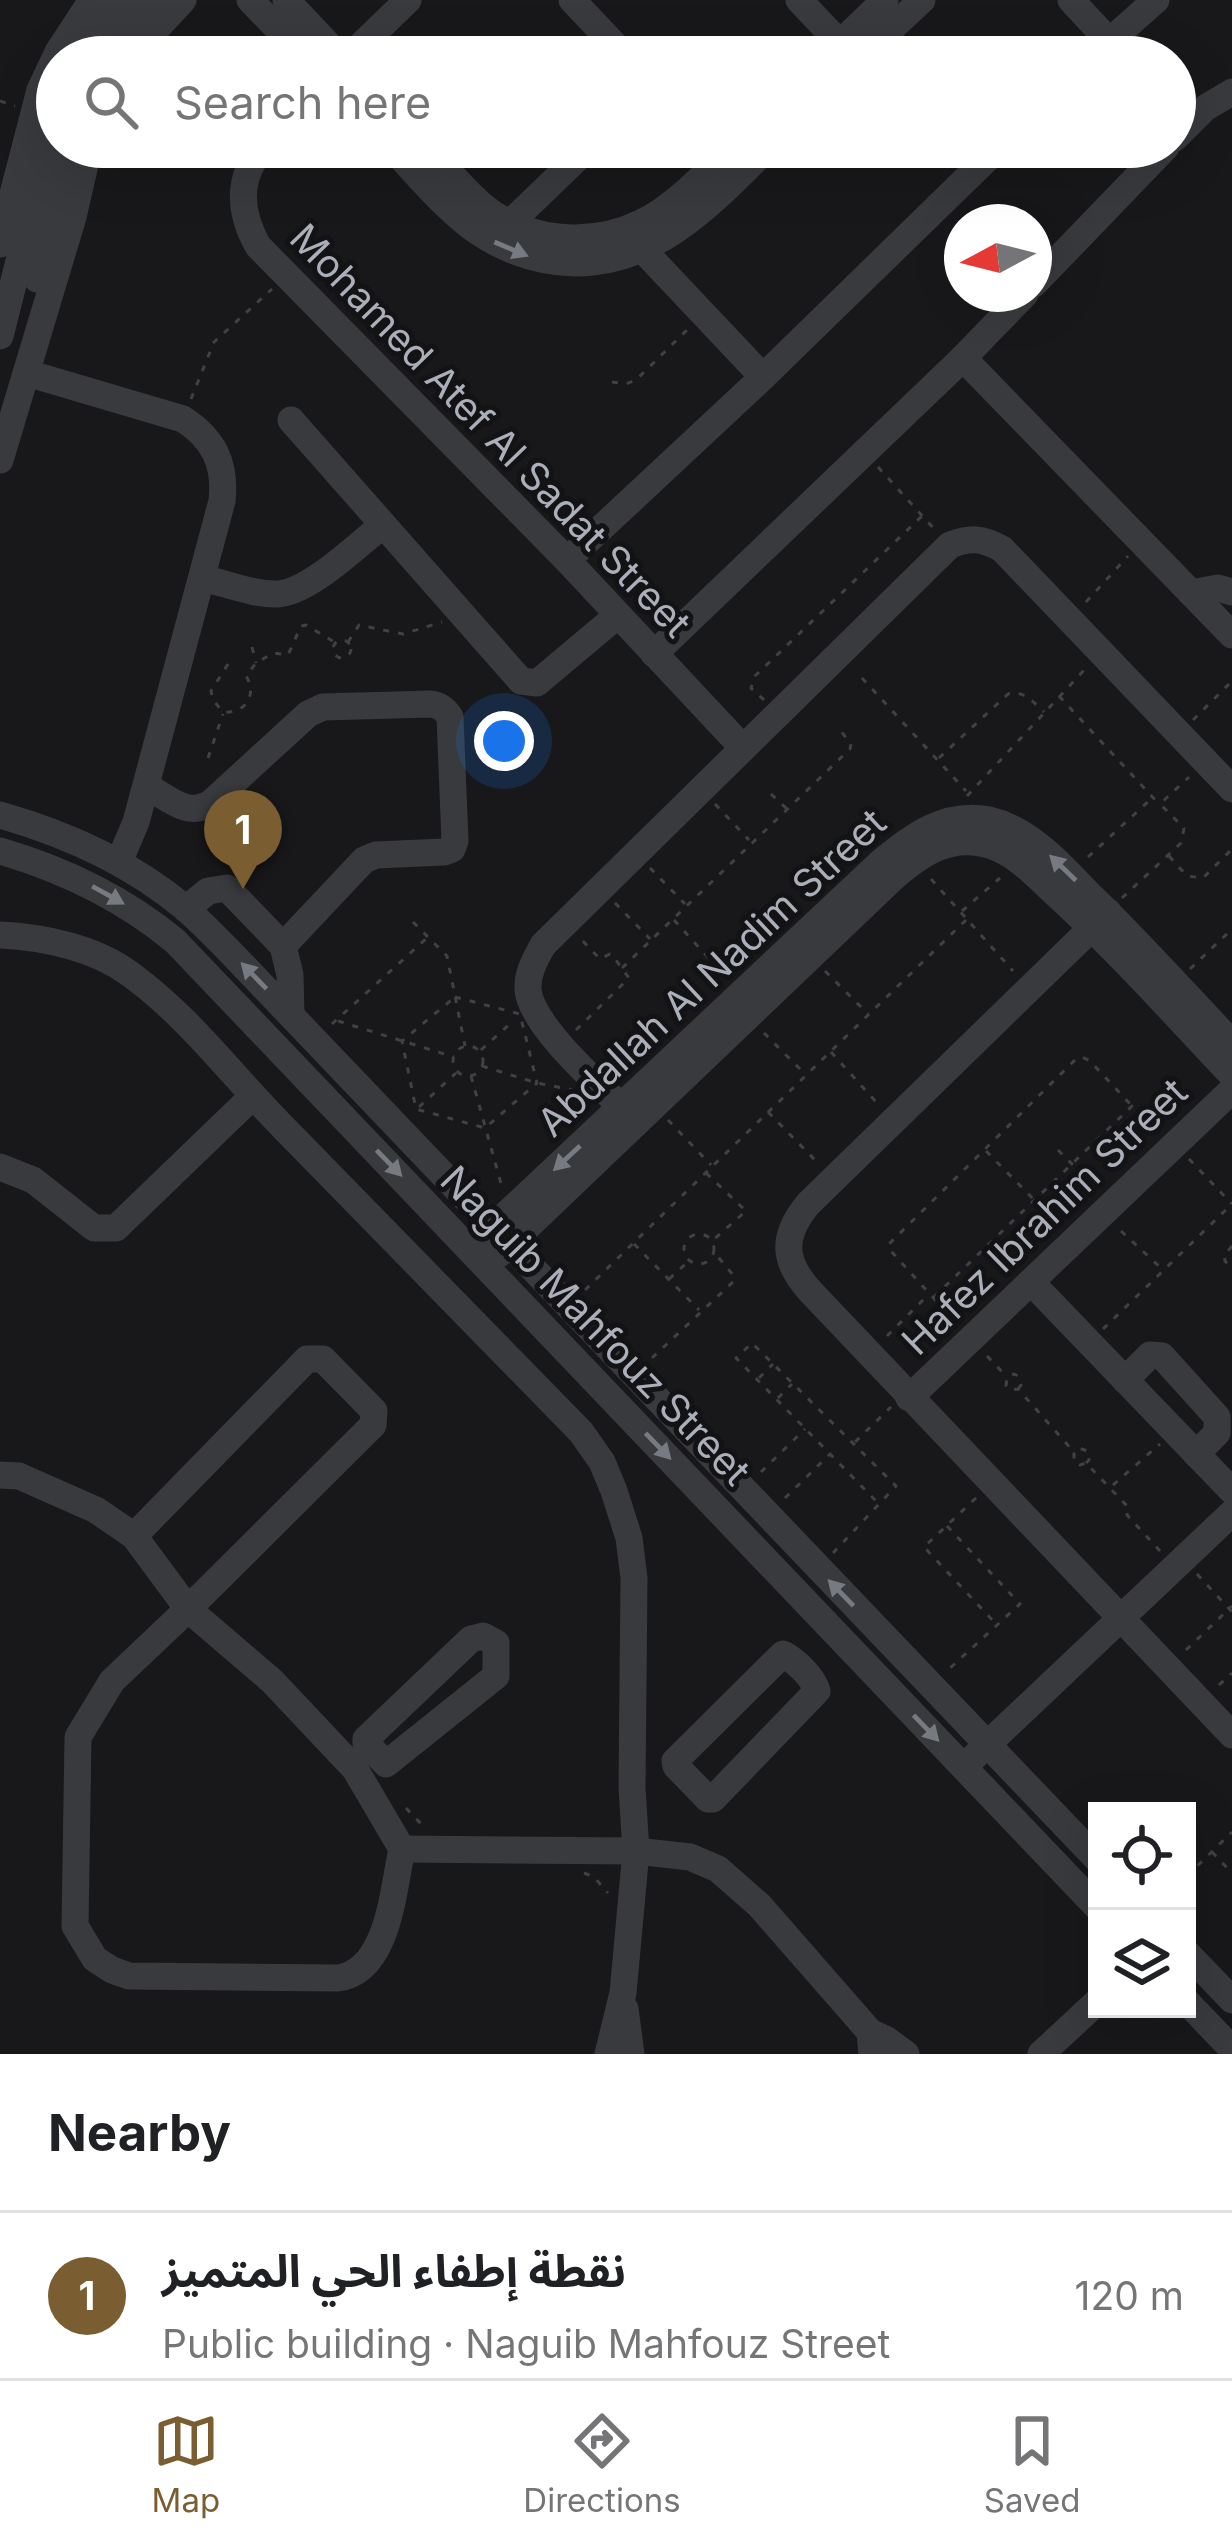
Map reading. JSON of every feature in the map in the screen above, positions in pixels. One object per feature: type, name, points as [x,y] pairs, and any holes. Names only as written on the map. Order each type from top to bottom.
[{"type":"street","points":[[72,36],[92,13],[123,0]]},
{"type":"street","points":[[121,36],[154,0]]},
{"type":"street","points":[[150,36],[183,0]]},
{"type":"street","points":[[250,0],[284,36]]},
{"type":"street","points":[[286,0],[323,36]]},
{"type":"street","points":[[368,36],[408,0]]},
{"type":"street","points":[[572,0],[606,36]]},
{"type":"street","points":[[799,0],[830,36]]},
{"type":"street","points":[[858,36],[885,0]]},
{"type":"street","points":[[870,36],[922,0]]},
{"type":"street","points":[[1071,0],[1093,36]]},
{"type":"street","points":[[1116,36],[1156,0]]},
{"type":"street","points":[[1196,117],[1232,92]]},
{"type":"street","points":[[0,244],[36,105]]},
{"type":"street","points":[[0,336],[43,168]]},
{"type":"street","points":[[0,398],[38,278],[63,168]]},
{"type":"street","points":[[0,460],[84,168]]},
{"type":"street","name":"Mohamed Atef Al Sadat Street","points":[[250,168],[242,202],[246,225],[258,246],[567,560],[743,748]]},
{"type":"street","points":[[412,168],[475,230],[509,250],[548,262],[584,263],[643,250],[684,226],[746,168]]},
{"type":"street","points":[[447,168],[486,208],[549,238],[612,234],[641,223],[710,168]]},
{"type":"street","points":[[510,223],[567,168]]},
{"type":"street","points":[[567,560],[977,168]]},
{"type":"street","points":[[1052,265],[1146,168]]},
{"type":"street","points":[[643,250],[763,377]]},
{"type":"street","points":[[654,654],[1007,312]]},
{"type":"street","points":[[963,358],[1232,635]]},
{"type":"street","points":[[27,373],[183,419],[200,430],[221,462],[222,501],[136,822],[119,862]]},
{"type":"street","points":[[290,420],[520,681],[537,683],[618,615]]},
{"type":"street","points":[[202,578],[281,594],[301,588],[383,526]]},
{"type":"street","points":[[638,1111],[561,1045],[535,1011],[528,991],[530,970],[543,945],[950,545],[983,539],[1002,549],[1232,789]]},
{"type":"street","points":[[1191,593],[1218,588],[1232,592]]},
{"type":"street","points":[[146,786],[189,810],[201,809],[322,706],[430,704],[447,712],[454,846],[449,852],[376,855],[364,860],[283,946]]},
{"type":"street","name":"Naguib Mahfouz Street","points":[[0,815],[119,862],[186,909],[314,1040],[406,1118],[568,1307],[1088,1850]]},
{"type":"street","name":"Abdallah Al Nadim Street","points":[[479,1257],[503,1228],[638,1111],[881,862],[929,827],[958,819],[988,820],[1017,830],[1041,847],[1069,874],[1100,920],[1232,1075]]},
{"type":"street","name":"Abdallah Al Nadim Street","points":[[745,1005],[811,956],[914,860],[936,847],[961,841],[1006,852],[1100,920],[1175,983],[1232,1043]]},
{"type":"street","name":"Naguib Mahfouz Street","points":[[0,851],[109,894],[175,941],[1088,1898]]},
{"type":"street","points":[[186,909],[208,891],[227,888],[283,946],[291,1015]]},
{"type":"street","points":[[1100,920],[796,1220],[789,1238],[789,1258],[796,1276],[1232,1735]]},
{"type":"street","points":[[0,935],[75,947],[128,972],[191,1026],[253,1096],[581,1432],[602,1462],[629,1538],[634,1578],[636,1850],[623,1993],[608,2054]]},
{"type":"street","name":"Hafez Ibrahim Street","points":[[908,1396],[1232,1090]]},
{"type":"street","points":[[0,1167],[33,1180],[94,1228],[116,1228],[253,1096]]},
{"type":"street","points":[[1031,1282],[1232,1491]]},
{"type":"street","points":[[1125,1380],[1150,1354],[1162,1357],[1217,1417],[1217,1433],[1196,1454]]},
{"type":"street","points":[[0,1475],[19,1476],[97,1510],[134,1536],[188,1609],[364,1761],[402,1849],[381,1944],[354,1974],[129,1976],[95,1959],[75,1926],[78,1737],[112,1681],[188,1609],[373,1425],[371,1407],[323,1359],[308,1359],[134,1536]]},
{"type":"street","points":[[963,1767],[1232,1514]]},
{"type":"street","points":[[483,1636],[496,1643],[496,1676],[389,1764],[364,1761],[366,1739],[471,1639],[483,1636]]},
{"type":"street","points":[[803,1670],[842,1639]]},
{"type":"street","points":[[783,1654],[803,1670],[817,1691],[708,1799],[675,1761],[783,1654]]},
{"type":"street","points":[[402,1849],[636,1850],[689,1857],[718,1869],[759,1905],[871,2043],[887,2039],[906,2054]]},
{"type":"street","points":[[1196,1962],[1232,2000]]},
{"type":"street","points":[[623,1993],[631,2054]]},
{"type":"street","points":[[1041,2054],[1088,2010]]},
{"type":"street","points":[[1196,2011],[1232,2049]]},
{"type":"path","points":[[183,419],[214,342],[287,276]]},
{"type":"path","points":[[612,382],[636,380],[703,314]]},
{"type":"path","points":[[865,452],[950,545]]},
{"type":"path","points":[[778,714],[752,688],[754,676],[922,517]]},
{"type":"path","points":[[1070,620],[1141,542]]},
{"type":"path","points":[[348,642],[359,626],[403,634],[463,616]]},
{"type":"path","points":[[223,712],[245,705],[251,690],[246,676],[273,652],[289,655],[302,626],[336,643]]},
{"type":"path","points":[[348,642],[351,652],[338,657],[333,651],[336,643],[348,642]]},
{"type":"path","points":[[252,647],[256,664]]},
{"type":"path","points":[[862,678],[968,793],[1101,652]]},
{"type":"path","points":[[223,712],[212,691],[228,664]]},
{"type":"path","points":[[1179,734],[1232,681]]},
{"type":"path","points":[[938,760],[1008,694],[1024,694],[1044,712]]},
{"type":"path","points":[[1059,696],[1184,828],[1180,843],[1100,920]]},
{"type":"path","points":[[208,758],[223,712]]},
{"type":"path","points":[[622,968],[850,749],[840,730]]},
{"type":"path","points":[[1160,804],[1205,761]]},
{"type":"path","points":[[701,790],[751,842]]},
{"type":"path","points":[[771,794],[787,809]]},
{"type":"path","points":[[1069,874],[1153,798]]},
{"type":"path","points":[[1168,855],[1186,876],[1203,878],[1232,849]]},
{"type":"path","points":[[636,854],[687,905]]},
{"type":"path","points":[[914,860],[1029,989]]},
{"type":"path","points":[[960,912],[1020,861]]},
{"type":"path","points":[[601,888],[651,940]]},
{"type":"path","points":[[673,919],[805,1075]]},
{"type":"path","points":[[568,1307],[967,919]]},
{"type":"path","points":[[413,922],[447,956],[465,1046]]},
{"type":"path","points":[[561,1045],[629,978],[610,954],[603,959],[597,956],[566,923]]},
{"type":"path","points":[[1175,983],[1232,928]]},
{"type":"path","points":[[314,1040],[428,937]]},
{"type":"path","points":[[811,956],[868,1014]]},
{"type":"path","points":[[455,997],[520,1014]]},
{"type":"path","points":[[402,1041],[455,997]]},
{"type":"path","points":[[479,1052],[520,1014]]},
{"type":"path","points":[[520,1014],[537,1083]]},
{"type":"path","points":[[336,1020],[454,1057]]},
{"type":"path","points":[[402,1041],[406,1118]]},
{"type":"path","points":[[471,1076],[454,1067],[458,1050],[473,1047],[482,1066]]},
{"type":"path","points":[[830,1051],[893,1121]]},
{"type":"path","points":[[1007,1376],[888,1246],[1082,1057],[1232,1204],[1089,1342]]},
{"type":"path","points":[[482,1066],[576,1091]]},
{"type":"path","points":[[471,1076],[482,1066]]},
{"type":"path","points":[[406,1118],[457,1072]]},
{"type":"path","points":[[471,1076],[486,1128],[503,1228]]},
{"type":"path","points":[[406,1118],[486,1128],[537,1083]]},
{"type":"path","points":[[869,1354],[1132,1106]]},
{"type":"path","points":[[638,1111],[712,1166]]},
{"type":"path","points":[[768,1111],[834,1179]]},
{"type":"path","points":[[985,1150],[1075,1240]]},
{"type":"path","points":[[1058,1150],[1164,1270]]},
{"type":"path","points":[[705,1172],[746,1210],[712,1240]]},
{"type":"path","points":[[712,1240],[699,1234],[689,1238],[685,1252],[690,1260],[704,1263],[714,1252]]},
{"type":"path","points":[[633,1376],[734,1281],[714,1252],[712,1240]]},
{"type":"path","points":[[993,1240],[1031,1282]]},
{"type":"path","points":[[633,1243],[701,1313]]},
{"type":"path","points":[[1232,1246],[1224,1256],[1232,1269]]},
{"type":"path","points":[[669,1280],[690,1260]]},
{"type":"path","points":[[818,1569],[896,1486],[752,1343],[736,1358],[878,1504]]},
{"type":"path","points":[[758,1379],[773,1364]]},
{"type":"path","points":[[1007,1376],[1006,1386],[1018,1389]]},
{"type":"path","points":[[1007,1376],[1018,1376],[1018,1389]]},
{"type":"path","points":[[777,1400],[793,1383]]},
{"type":"path","points":[[1018,1389],[1074,1452],[1074,1462],[1080,1465],[1089,1460],[1088,1451],[1078,1448],[1074,1452]]},
{"type":"path","points":[[854,1444],[908,1396]]},
{"type":"path","points":[[742,1490],[805,1429]]},
{"type":"path","points":[[1110,1488],[1174,1431]]},
{"type":"path","points":[[767,1516],[830,1454]]},
{"type":"path","points":[[1086,1463],[1129,1508],[1126,1515],[1231,1609],[1167,1668]]},
{"type":"path","points":[[992,1484],[924,1547],[997,1625]]},
{"type":"path","points":[[930,1686],[1020,1604],[947,1526]]},
{"type":"path","points":[[403,1806],[429,1832]]},
{"type":"path","points":[[1196,1867],[1232,1832]]},
{"type":"path","points":[[579,1850],[579,1871],[594,1876],[610,1895]]},
{"type":"path","points":[[1212,1852],[1232,1873]]},
{"type":"place","name":"نقطة إطفاء الحي المتميز","points":[[243,889]]}]
